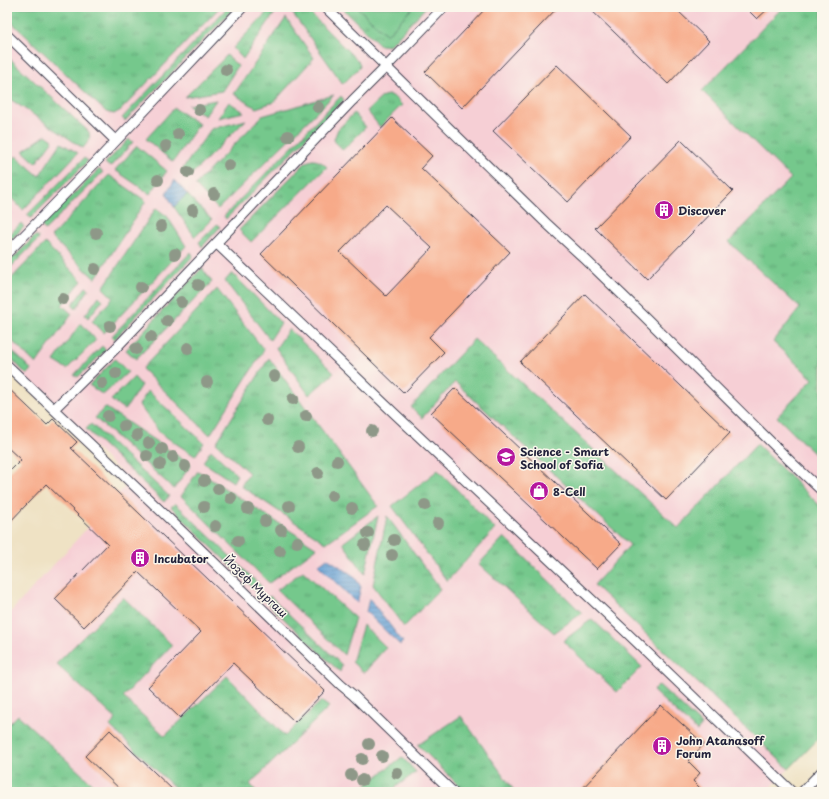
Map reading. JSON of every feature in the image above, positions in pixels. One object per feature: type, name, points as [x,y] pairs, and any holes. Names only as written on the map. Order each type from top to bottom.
[{"type":"lane","points":[[7,253],[243,7]]},
{"type":"lane","points":[[325,7],[545,222],[643,315],[822,491]]},
{"type":"lane","points":[[54,409],[115,349],[444,7]]},
{"type":"lane","points":[[7,35],[116,141]]},
{"type":"lane","points":[[216,243],[625,631],[792,792]]},
{"type":"lane","name":"Йозеф Мургаш","points":[[7,365],[353,695],[430,771],[454,792]]},
{"type":"lane","points":[[802,792],[822,771]]},
{"type":"shaded area","points":[[7,7],[822,7],[822,734],[767,792],[7,792],[7,616],[130,481],[7,365]]},
{"type":"green space","points":[[7,7],[220,7],[121,110],[114,114],[106,112],[7,18]]},
{"type":"green space","points":[[228,7],[235,7],[125,121],[122,118]]},
{"type":"green space","points":[[272,7],[279,7],[243,59],[233,48]]},
{"type":"green space","points":[[294,7],[304,7],[359,62],[360,67],[343,84],[291,11]]},
{"type":"green space","points":[[341,7],[357,7],[387,35],[413,7],[426,7],[389,46],[380,45]]},
{"type":"green space","points":[[357,7],[413,7],[387,35]]},
{"type":"green space","points":[[783,7],[822,7],[822,461],[777,417],[813,379],[773,342],[800,308],[729,242],[791,178],[702,91]]},
{"type":"green space","points":[[286,18],[314,58],[274,102],[256,108],[234,94]]},
{"type":"green space","points":[[227,55],[238,66],[222,91],[185,97]]},
{"type":"green space","points":[[7,56],[89,132],[90,135],[88,142],[83,148],[7,97]]},
{"type":"green space","points":[[334,95],[218,209],[195,185],[262,116]]},
{"type":"green space","points":[[341,96],[344,100],[226,219],[224,216]]},
{"type":"green space","points":[[383,96],[393,96],[402,105],[380,127],[367,111]]},
{"type":"green space","points":[[216,100],[205,116],[188,105]]},
{"type":"green space","points":[[229,102],[244,112],[218,118]]},
{"type":"green space","points":[[174,108],[199,124],[173,162],[146,139]]},
{"type":"green space","points":[[354,113],[366,127],[343,150],[334,139],[338,129]]},
{"type":"green space","points":[[246,120],[188,178],[181,171],[211,129]]},
{"type":"green space","points":[[46,135],[53,140],[36,163],[23,151]]},
{"type":"green space","points":[[129,139],[133,142],[110,167],[105,163]]},
{"type":"green space","points":[[61,143],[78,153],[23,210],[7,194],[7,165],[16,156],[39,176]]},
{"type":"green space","points":[[137,146],[167,171],[150,194],[115,170]]},
{"type":"green space","points":[[84,158],[88,161],[31,218],[27,215]]},
{"type":"green space","points":[[316,160],[327,167],[251,242],[239,230],[306,162]]},
{"type":"green space","points":[[99,169],[103,172],[45,230],[41,226]]},
{"type":"green space","points":[[109,175],[146,201],[95,279],[51,237]]},
{"type":"green space","points":[[187,194],[212,220],[195,237],[174,207]]},
{"type":"green space","points":[[156,208],[167,216],[186,246],[104,333],[92,321],[113,298],[103,288]]},
{"type":"green space","points":[[21,223],[24,227],[7,244],[7,237]]},
{"type":"green space","points":[[217,224],[220,227],[202,247],[199,242]]},
{"type":"green space","points":[[36,235],[39,239],[7,271],[7,264]]},
{"type":"green space","points":[[45,243],[82,281],[62,305],[72,314],[36,364],[7,336],[7,283]]},
{"type":"green space","points":[[191,252],[193,256],[114,340],[111,337]]},
{"type":"green space","points":[[202,268],[212,282],[136,359],[126,350]]},
{"type":"green space","points":[[232,273],[281,323],[270,340],[225,281]]},
{"type":"green space","points":[[86,287],[89,289],[76,309],[72,305]]},
{"type":"green space","points":[[217,289],[264,350],[210,435],[142,369]]},
{"type":"green space","points":[[99,296],[103,300],[88,318],[85,315]]},
{"type":"green space","points":[[81,323],[96,340],[67,369],[54,361]]},
{"type":"green space","points":[[289,329],[334,373],[309,395],[276,348]]},
{"type":"green space","points":[[474,339],[678,528],[757,444],[822,508],[822,735],[789,769],[594,585],[630,545],[455,382],[422,418],[411,407]]},
{"type":"green space","points":[[7,346],[31,369],[27,375],[7,354]]},
{"type":"green space","points":[[102,346],[106,350],[78,377],[74,375]]},
{"type":"green space","points":[[269,358],[378,506],[326,543],[241,486],[249,473],[216,443]]},
{"type":"green space","points":[[115,359],[128,372],[103,395],[89,385]]},
{"type":"green space","points":[[134,377],[141,385],[125,410],[111,400]]},
{"type":"green space","points":[[148,391],[204,443],[195,456],[160,433],[139,405]]},
{"type":"green space","points":[[105,407],[191,465],[174,489],[95,418]]},
{"type":"green space","points":[[91,424],[169,496],[164,502],[86,429]]},
{"type":"green space","points":[[211,450],[237,475],[233,482],[203,462]]},
{"type":"green space","points":[[438,470],[495,529],[447,581],[392,506]]},
{"type":"green space","points":[[198,471],[317,548],[269,583],[181,496]]},
{"type":"green space","points":[[175,503],[262,587],[256,591],[171,507]]},
{"type":"green space","points":[[378,516],[365,574],[343,543]]},
{"type":"green space","points":[[387,516],[440,589],[404,627],[373,585]]},
{"type":"green space","points":[[504,537],[582,613],[554,633],[479,564]]},
{"type":"green space","points":[[303,571],[355,618],[344,655],[277,590]]},
{"type":"green space","points":[[270,596],[342,665],[340,672],[264,600]]},
{"type":"green space","points":[[123,597],[172,645],[123,697],[165,736],[227,676],[285,736],[321,701],[329,707],[250,784],[257,792],[179,792],[110,726],[116,719],[56,664]]},
{"type":"green space","points":[[592,619],[642,667],[617,692],[563,641]]},
{"type":"green space","points":[[363,625],[386,647],[364,673],[352,662]]},
{"type":"green space","points":[[659,685],[702,725],[697,731],[653,691]]},
{"type":"green space","points":[[18,715],[101,792],[7,792],[7,726]]},
{"type":"green space","points":[[461,716],[515,792],[465,792],[418,745]]},
{"type":"green space","points":[[402,757],[416,772],[389,792],[357,792]]},
{"type":"water","points":[[175,180],[187,194],[174,207],[166,193]]},
{"type":"water","points":[[327,558],[354,576],[361,587],[357,603],[318,565]]},
{"type":"water","points":[[369,598],[403,642],[400,645],[366,612]]},
{"type":"building","points":[[487,7],[558,7],[462,108],[425,72]]},
{"type":"building","points":[[588,7],[674,7],[709,41],[668,84]]},
{"type":"building","points":[[745,7],[770,7],[757,19]]},
{"type":"building","points":[[557,65],[631,136],[568,202],[493,131]]},
{"type":"building","points":[[392,118],[432,156],[421,168],[510,252],[429,337],[444,352],[404,393],[261,254]],"holes":[[[386,205],[432,248],[386,296],[340,252]]]},
{"type":"building","name":"Discover","points":[[681,140],[733,191],[647,279],[595,228]]},
{"type":"building","points":[[585,294],[730,433],[666,500],[520,362]]},
{"type":"building","name":"Incubator","points":[[7,387],[47,425],[53,419],[77,442],[71,448],[325,691],[295,722],[233,663],[180,718],[148,687],[201,632],[138,572],[84,627],[55,599],[108,544],[46,484],[7,525],[7,474],[21,460],[7,447]]},
{"type":"building","points":[[455,388],[621,544],[597,569],[431,413]]},
{"type":"building","name":"John Atanasoff Forum","points":[[661,705],[704,744],[688,761],[700,773],[693,781],[704,792],[579,792]]},
{"type":"building","points":[[110,730],[175,792],[123,792],[85,756]]},
{"type":"place","name":"Discover","points":[[664,210]]},
{"type":"place","name":"Science - Smart School of Sofia","points":[[506,457]]},
{"type":"place","name":"8-Cell","points":[[539,491]]},
{"type":"place","name":"Incubator","points":[[140,558]]},
{"type":"place","name":"John Atanasoff Forum","points":[[662,746]]}]
